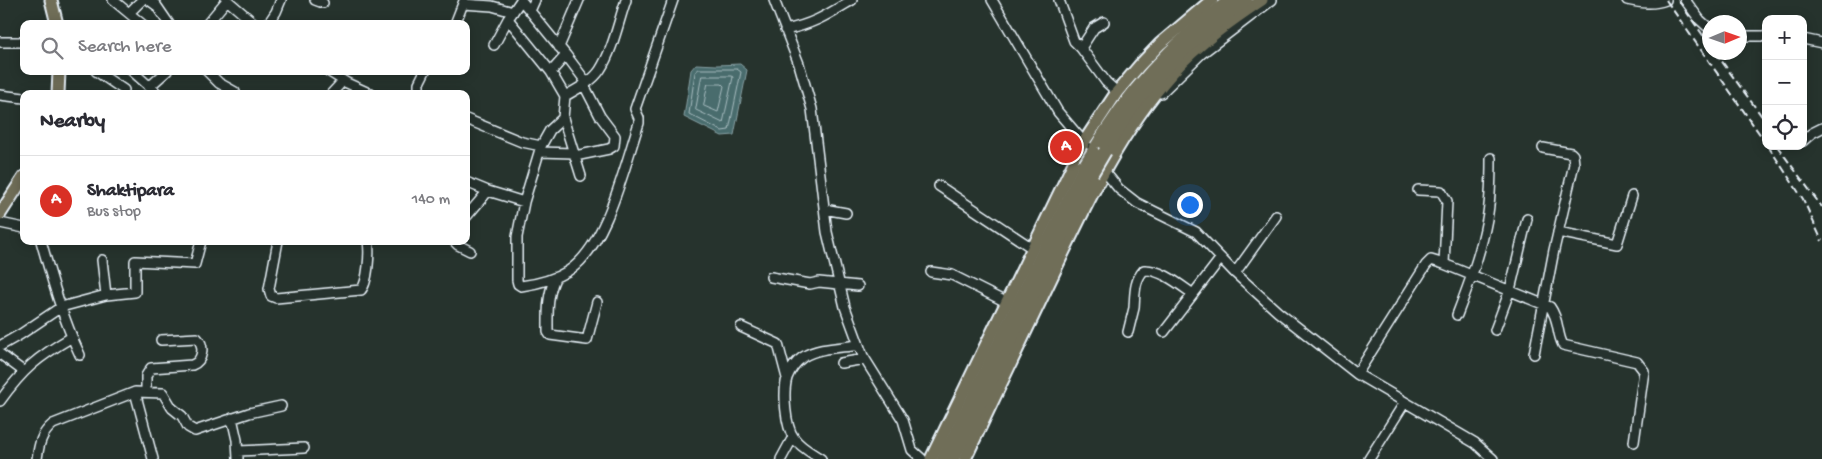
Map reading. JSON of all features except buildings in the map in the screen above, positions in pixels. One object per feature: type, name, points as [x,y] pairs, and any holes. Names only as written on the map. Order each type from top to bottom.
[{"type":"highway","points":[[943,459],[977,400],[1097,164],[1138,100],[1177,52],[1213,13],[1230,0]]},
{"type":"highway","points":[[1177,52],[1246,0]]},
{"type":"highway","points":[[953,459],[977,400]]},
{"type":"main road","points":[[51,0],[56,20]]},
{"type":"main road","points":[[965,459],[1082,212],[1116,148],[1174,70],[1193,52],[1262,0]]},
{"type":"main road","points":[[931,459],[1084,142],[1117,92],[1160,44],[1208,1]]},
{"type":"main road","points":[[58,90],[59,75]]},
{"type":"main road","points":[[0,213],[20,183]]},
{"type":"street","points":[[113,0],[137,20]]},
{"type":"street","points":[[129,13],[142,0]]},
{"type":"street","points":[[149,0],[156,5],[166,20]]},
{"type":"street","points":[[210,20],[227,0],[250,20]]},
{"type":"street","points":[[271,20],[281,0]]},
{"type":"street","points":[[470,121],[540,149],[574,155],[610,149],[616,143],[615,136],[593,104],[586,84],[566,55],[521,0],[494,44]]},
{"type":"street","points":[[530,11],[535,0]]},
{"type":"street","points":[[559,47],[579,0]]},
{"type":"street","points":[[565,96],[586,84],[599,72],[609,50],[626,0]]},
{"type":"street","points":[[563,118],[550,130],[540,149],[524,202],[517,237],[517,282],[522,286],[555,278],[570,270],[585,256],[600,234],[611,208],[639,123],[639,118],[636,114],[636,104],[673,0]]},
{"type":"street","points":[[774,0],[799,64],[812,109],[827,232],[845,306],[865,359],[903,420],[912,450],[922,459]]},
{"type":"street","points":[[785,30],[805,26],[817,21],[852,0]]},
{"type":"street","points":[[992,0],[1058,112],[1084,142],[1119,189],[1137,203],[1196,232],[1235,273],[1278,312],[1357,374],[1475,443],[1493,459]]},
{"type":"street","points":[[1060,0],[1074,41],[1101,76],[1117,92]]},
{"type":"street","points":[[1151,99],[1158,96],[1201,54],[1272,0]]},
{"type":"street","points":[[1627,0],[1643,3],[1657,3],[1666,0]]},
{"type":"street","points":[[1685,0],[1702,22]]},
{"type":"street","points":[[456,20],[463,2],[492,6],[511,15],[551,72],[565,96],[563,118],[581,176]]},
{"type":"street","points":[[1081,48],[1094,28],[1104,22]]},
{"type":"street","points":[[1747,36],[1762,36]]},
{"type":"street","points":[[1807,40],[1822,43]]},
{"type":"street","points":[[0,42],[20,42]]},
{"type":"street","points":[[551,72],[566,55]]},
{"type":"street","points":[[102,75],[124,90]]},
{"type":"street","points":[[136,75],[153,90]]},
{"type":"street","points":[[150,87],[163,75]]},
{"type":"street","points":[[211,75],[219,83],[231,90]]},
{"type":"street","points":[[334,75],[362,90]]},
{"type":"street","points":[[419,90],[419,83],[423,75]]},
{"type":"street","points":[[335,90],[343,81]]},
{"type":"street","points":[[0,95],[20,98]]},
{"type":"street","points":[[1807,137],[1822,128]]},
{"type":"street","points":[[1534,354],[1558,232],[1574,164],[1573,155],[1543,148]]},
{"type":"street","points":[[1457,315],[1472,276],[1487,220],[1491,189],[1491,158]]},
{"type":"street","points":[[470,184],[524,202]]},
{"type":"street","points":[[939,186],[1032,248]]},
{"type":"street","points":[[1418,190],[1441,191],[1447,201],[1444,264]]},
{"type":"street","points":[[470,212],[488,191]]},
{"type":"street","points":[[1558,232],[1617,244],[1632,196]]},
{"type":"street","points":[[824,209],[846,213]]},
{"type":"street","points":[[1235,273],[1276,216]]},
{"type":"street","points":[[1496,330],[1510,290],[1527,219]]},
{"type":"street","points":[[0,223],[20,227]]},
{"type":"street","points":[[42,245],[61,307],[80,355]]},
{"type":"street","points":[[0,346],[22,334],[61,307],[106,296],[135,292],[134,261],[195,264],[200,245]]},
{"type":"street","points":[[277,245],[269,290],[271,296],[276,298],[362,290],[366,277],[368,245]]},
{"type":"street","points":[[458,245],[470,251]]},
{"type":"street","points":[[1164,332],[1221,258]]},
{"type":"street","points":[[102,260],[106,296]]},
{"type":"street","points":[[1357,374],[1431,260],[1544,303],[1556,315],[1560,340],[1563,345],[1637,362],[1644,371],[1634,442]]},
{"type":"street","points":[[1128,332],[1134,309],[1135,287],[1138,278],[1144,270],[1152,270],[1170,278],[1193,294]]},
{"type":"street","points":[[931,272],[952,275],[1006,302]]},
{"type":"street","points":[[771,277],[810,284],[820,282],[858,286]]},
{"type":"street","points":[[555,278],[547,302],[549,334],[587,340],[597,302]]},
{"type":"street","points":[[741,326],[778,344],[787,378]]},
{"type":"street","points":[[0,401],[23,371],[41,356],[72,337]]},
{"type":"street","points":[[146,392],[146,376],[150,368],[192,365],[200,359],[201,344],[197,338],[161,340]]},
{"type":"street","points":[[821,459],[797,442],[789,429],[785,390],[787,378],[794,366],[802,358],[815,351],[859,345]]},
{"type":"street","points":[[0,354],[23,371]]},
{"type":"street","points":[[841,363],[865,359]]},
{"type":"street","points":[[134,392],[153,459]]},
{"type":"street","points":[[37,459],[41,438],[53,424],[134,392],[165,394],[172,408],[182,416],[188,427],[192,430],[198,430],[249,413],[281,406]]},
{"type":"street","points":[[1369,459],[1405,402]]},
{"type":"street","points":[[232,418],[238,440],[238,455],[304,448]]},
{"type":"street","points":[[781,459],[793,437]]},
{"type":"water","points":[[696,64],[740,64],[747,70],[734,135],[722,136],[684,117],[691,70]]},
{"type":"railway","points":[[1666,0],[1762,137]]},
{"type":"railway","points":[[1678,0],[1702,34]]},
{"type":"railway","points":[[1721,60],[1762,117]]},
{"type":"railway","points":[[1771,150],[1803,199],[1822,241]]},
{"type":"railway","points":[[1780,150],[1822,207]]},
{"type":"place","name":"Shaktipara","points":[[1066,147]]}]
